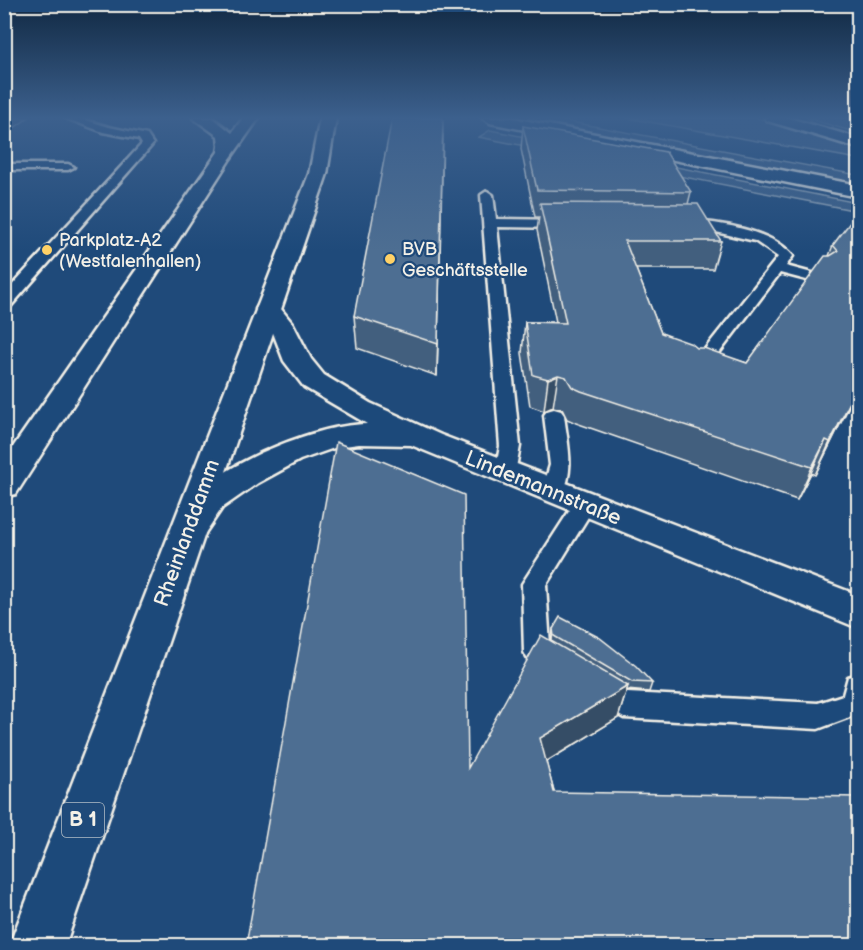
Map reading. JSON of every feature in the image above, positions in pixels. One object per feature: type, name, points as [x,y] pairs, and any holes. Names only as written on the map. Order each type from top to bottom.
[{"type":"main road","points":[[4,486],[219,162]]},
{"type":"main road","name":"Rheinlanddamm","points":[[37,945],[318,174],[320,162]]},
{"type":"main road","points":[[717,162],[858,190]]},
{"type":"main road","name":"Lindemannstraße","points":[[268,309],[284,329],[298,361],[314,381],[359,409],[430,442],[858,612]]},
{"type":"main road","points":[[188,531],[204,504],[250,472],[315,444],[337,438],[374,434],[399,435],[430,442]]},
{"type":"lane","points":[[4,304],[132,162]]},
{"type":"lane","points":[[4,166],[68,167]]},
{"type":"lane","points":[[487,195],[510,446],[505,472]]},
{"type":"lane","points":[[489,223],[585,224]]},
{"type":"lane","points":[[668,225],[703,225],[760,238],[786,256],[694,373]]},
{"type":"lane","points":[[776,268],[818,279]]},
{"type":"lane","points":[[552,491],[560,465],[554,415]]},
{"type":"lane","points":[[585,504],[534,584],[537,652],[624,705],[818,716],[855,703],[858,686]]},
{"type":"shaded area","points":[[609,162],[653,162],[858,203],[858,211]]},
{"type":"shaded area","points":[[740,162],[790,162],[858,175],[858,185]]},
{"type":"building","points":[[383,162],[442,162],[438,344],[354,316]]},
{"type":"building","points":[[531,162],[672,162],[691,192],[537,190]]},
{"type":"building","points":[[540,203],[698,204],[721,241],[625,241],[661,333],[697,348],[704,348],[747,363],[825,256],[838,251],[833,245],[858,212],[858,386],[830,442],[826,440],[812,467],[581,391],[572,387],[566,377],[558,375],[548,379],[533,375],[525,322],[566,323]]},
{"type":"building","points":[[336,442],[464,495],[468,768],[541,635],[628,686],[540,738],[554,792],[858,797],[858,945],[246,945]]},
{"type":"building","points":[[560,617],[600,638],[636,666],[652,683],[632,682],[554,636],[553,629]]},
{"type":"place","name":"Parkplatz-A2 (Westfalenhallen)","points":[[47,250]]},
{"type":"place","name":"BVB Geschäftsstelle","points":[[390,259]]}]
